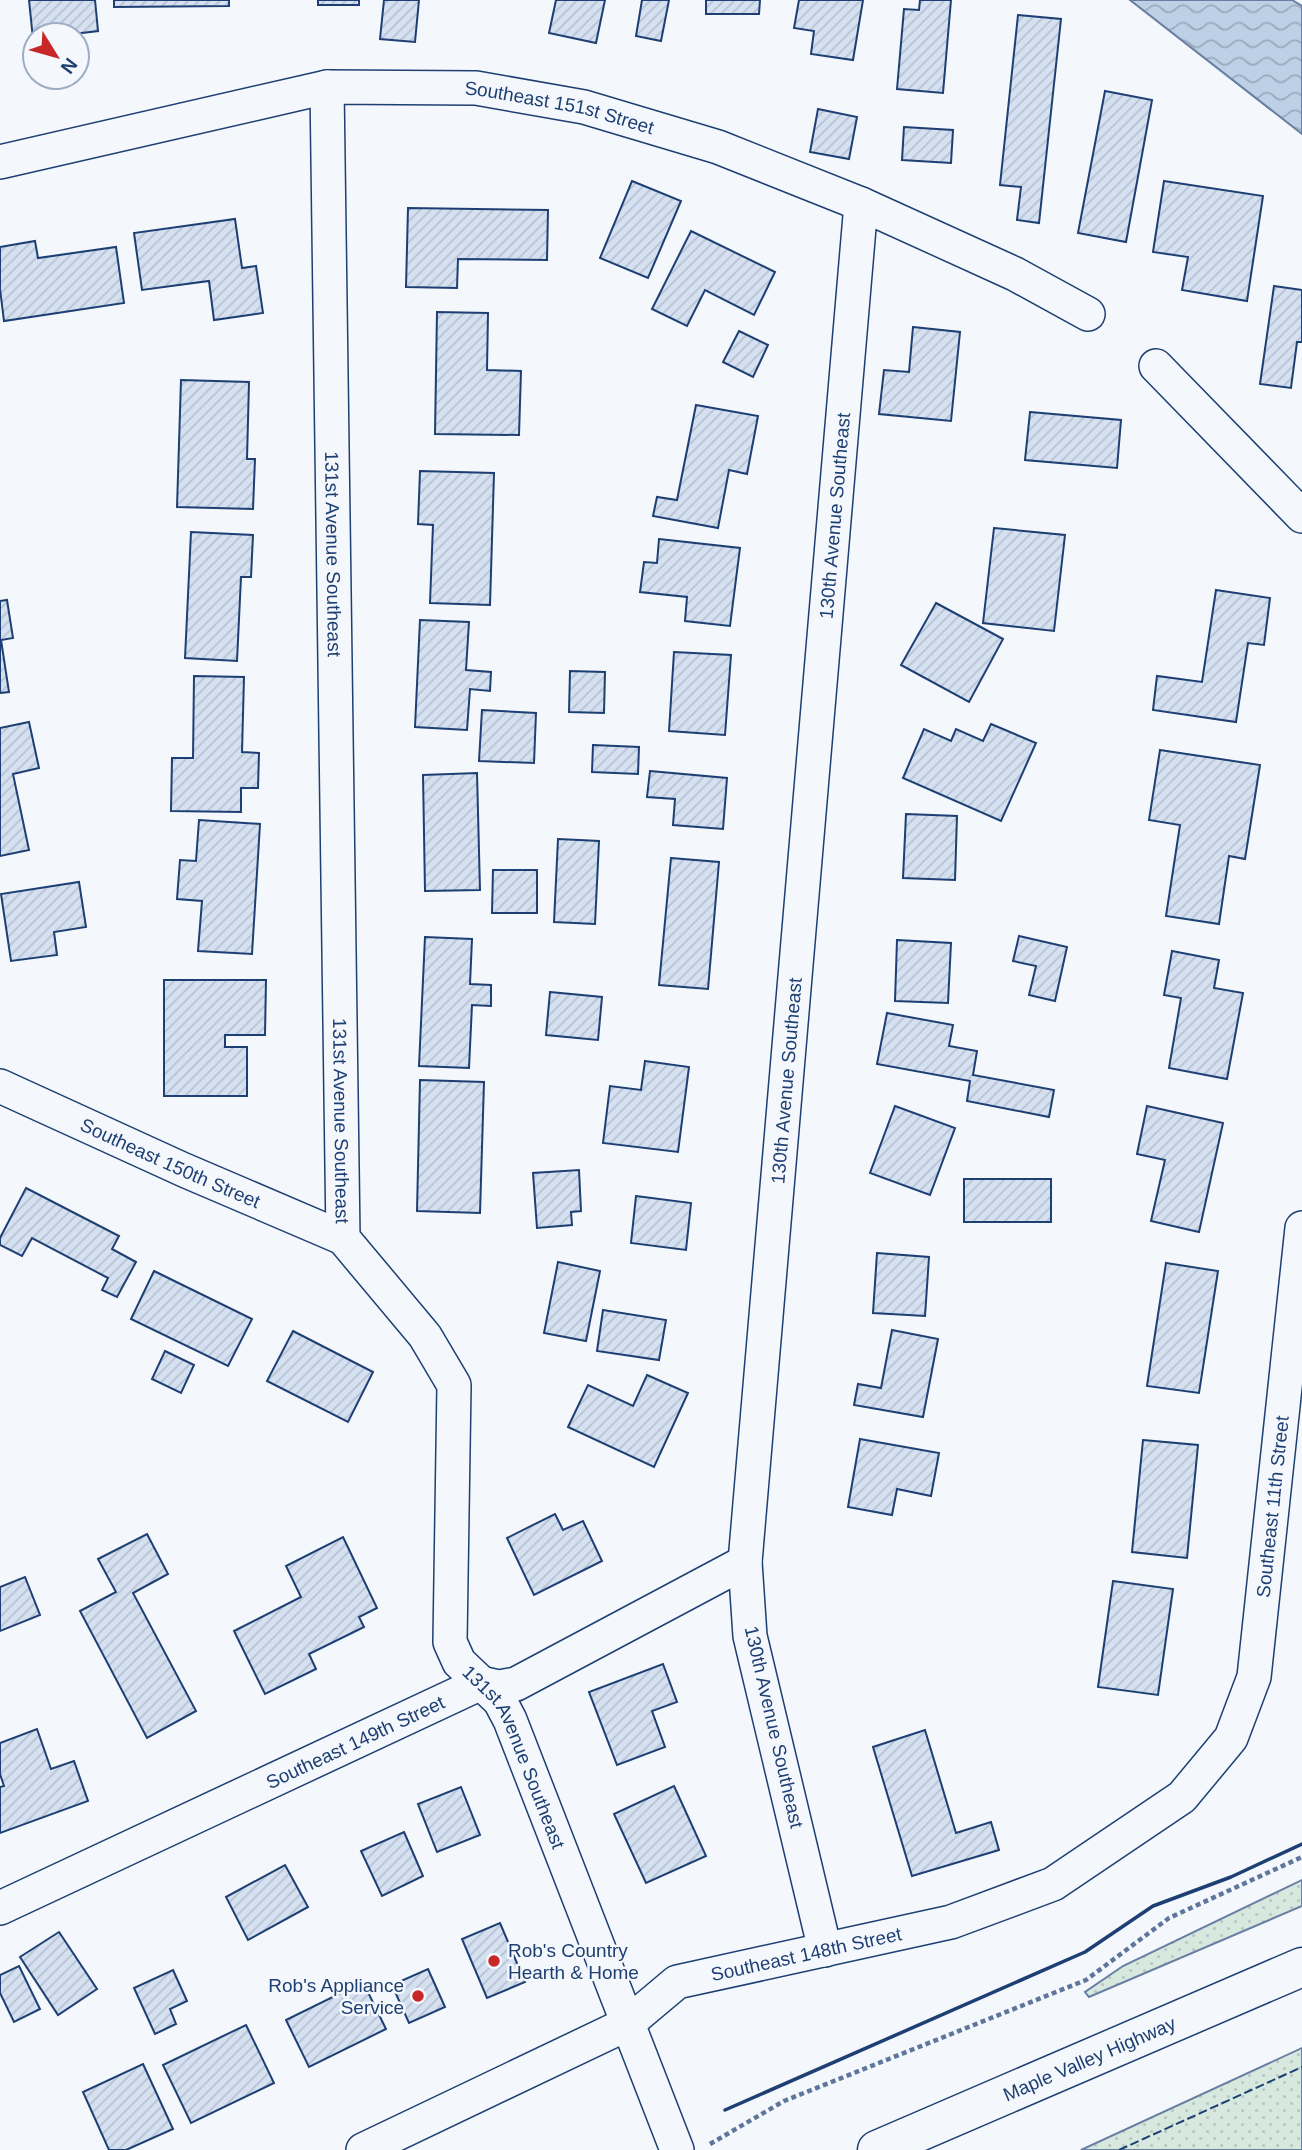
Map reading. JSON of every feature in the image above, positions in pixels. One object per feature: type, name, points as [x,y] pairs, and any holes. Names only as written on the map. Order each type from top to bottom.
[{"type":"main road","name":"Maple Valley Highway","points":[[877,2150],[1302,1967]]},
{"type":"street","name":"Southeast 151st Street","points":[[0,162],[327,87],[476,88],[584,107],[718,147],[860,204],[1015,274],[1088,314]]},
{"type":"street","name":"131st Avenue Southeast","points":[[327,87],[343,1238],[425,1336],[454,1385],[450,1642],[459,1662],[500,1702],[510,1720],[677,2150]]},
{"type":"street","name":"130th Avenue Southeast","points":[[825,1950],[750,1636],[745,1562],[860,204]]},
{"type":"street","points":[[1156,366],[1302,516]]},
{"type":"street","name":"Southeast 150th Street","points":[[0,1086],[184,1170],[343,1238]]},
{"type":"street","name":"Southeast 11th Street","points":[[1230,1738],[1254,1677],[1302,1227]]},
{"type":"street","name":"Southeast 149th Street","points":[[0,1908],[481,1683],[499,1686],[516,1684],[745,1562]]},
{"type":"street","name":"Southeast 148th Street","points":[[363,2150],[627,2024],[677,1982],[951,1922],[1052,1884],[1182,1797],[1230,1738]]},
{"type":"path","points":[[709,2144],[784,2101],[1086,1980],[1169,1918],[1302,1857]]},
{"type":"shaded area","points":[[1302,1880],[1302,1906],[1089,1997],[1085,1992],[1123,1966]]},
{"type":"shaded area","points":[[1302,2048],[1302,2150],[1081,2150]]},
{"type":"water","points":[[1130,0],[1292,0],[1302,6],[1302,134]]},
{"type":"building","points":[[29,0],[95,0],[98,31],[91,32],[91,21],[31,21]]},
{"type":"building","points":[[114,0],[229,0],[229,6],[114,7]]},
{"type":"building","points":[[318,0],[359,0],[359,5],[318,5]]},
{"type":"building","points":[[384,0],[419,0],[415,42],[380,39]]},
{"type":"building","points":[[556,0],[605,0],[596,43],[549,33]]},
{"type":"building","points":[[642,0],[669,0],[661,41],[636,36]]},
{"type":"building","points":[[706,0],[760,0],[759,14],[706,14]]},
{"type":"building","points":[[799,0],[863,0],[853,60],[811,54],[814,31],[794,28]]},
{"type":"building","points":[[920,0],[951,0],[943,93],[897,89],[904,9],[919,10]]},
{"type":"building","points":[[1018,15],[1061,19],[1039,223],[1017,220],[1021,187],[1000,185]]},
{"type":"building","points":[[1105,91],[1152,100],[1126,242],[1078,233]]},
{"type":"building","points":[[818,109],[857,117],[849,159],[810,152]]},
{"type":"building","points":[[904,127],[953,130],[951,163],[902,160]]},
{"type":"building","points":[[632,181],[681,201],[648,278],[600,258]]},
{"type":"building","points":[[1164,181],[1263,196],[1247,301],[1182,290],[1188,257],[1153,252]]},
{"type":"building","points":[[408,208],[548,210],[547,260],[458,259],[457,288],[406,287]]},
{"type":"building","points":[[235,219],[242,268],[256,266],[263,313],[214,320],[209,281],[142,290],[134,233]]},
{"type":"building","points":[[691,231],[775,272],[754,315],[705,290],[687,326],[652,309]]},
{"type":"building","points":[[35,241],[38,258],[116,247],[124,303],[4,321],[0,289],[0,247]]},
{"type":"building","points":[[1274,286],[1302,290],[1302,342],[1297,342],[1291,388],[1260,384]]},
{"type":"building","points":[[437,312],[488,313],[487,370],[521,371],[519,435],[435,434]]},
{"type":"building","points":[[913,327],[960,332],[951,421],[879,414],[884,370],[909,372]]},
{"type":"building","points":[[739,331],[768,345],[753,377],[723,362]]},
{"type":"building","points":[[181,380],[249,382],[247,459],[255,459],[253,509],[177,507]]},
{"type":"building","points":[[696,405],[758,416],[747,474],[729,470],[718,528],[653,516],[657,497],[677,500]]},
{"type":"building","points":[[1030,412],[1121,420],[1117,468],[1025,460]]},
{"type":"building","points":[[420,471],[494,473],[490,605],[430,603],[433,525],[418,524]]},
{"type":"building","points":[[994,528],[1065,535],[1054,631],[983,623]]},
{"type":"building","points":[[191,532],[253,535],[251,577],[241,577],[237,661],[185,658]]},
{"type":"building","points":[[659,539],[740,548],[730,626],[685,621],[687,597],[640,592],[644,562],[657,563]]},
{"type":"building","points":[[1216,590],[1270,598],[1264,645],[1248,643],[1236,722],[1153,710],[1157,676],[1202,682]]},
{"type":"building","points":[[7,600],[13,638],[1,640],[9,692],[0,693],[0,601]]},
{"type":"building","points":[[936,603],[1003,639],[969,702],[901,665]]},
{"type":"building","points":[[420,620],[469,622],[466,670],[491,672],[490,691],[470,689],[467,730],[415,727]]},
{"type":"building","points":[[674,652],[731,655],[725,735],[669,731]]},
{"type":"building","points":[[570,671],[605,672],[604,713],[569,712]]},
{"type":"building","points":[[194,676],[244,677],[242,752],[259,753],[258,788],[241,788],[241,812],[171,811],[172,758],[193,758]]},
{"type":"building","points":[[482,710],[536,713],[534,763],[479,761]]},
{"type":"building","points":[[29,722],[39,768],[13,774],[29,850],[0,856],[0,728]]},
{"type":"building","points":[[991,724],[1036,743],[1001,821],[903,778],[924,729],[951,741],[956,729],[983,741]]},
{"type":"building","points":[[593,745],[639,747],[638,774],[592,772]]},
{"type":"building","points":[[1160,750],[1260,765],[1245,859],[1229,856],[1219,924],[1166,916],[1180,825],[1149,820]]},
{"type":"building","points":[[650,771],[727,778],[723,829],[673,825],[675,799],[647,797]]},
{"type":"building","points":[[477,773],[480,890],[425,891],[423,775]]},
{"type":"building","points":[[906,814],[957,816],[955,880],[903,878]]},
{"type":"building","points":[[199,820],[260,824],[252,954],[198,951],[202,901],[177,899],[180,860],[196,861]]},
{"type":"building","points":[[558,839],[599,841],[595,924],[554,922]]},
{"type":"building","points":[[671,858],[719,862],[708,989],[659,985]]},
{"type":"building","points":[[493,870],[537,870],[537,913],[492,913]]},
{"type":"building","points":[[79,882],[86,927],[54,932],[57,955],[11,961],[1,894]]},
{"type":"building","points":[[1019,936],[1067,947],[1055,1001],[1029,995],[1036,966],[1013,961]]},
{"type":"building","points":[[425,937],[472,939],[470,984],[491,985],[491,1006],[472,1005],[469,1068],[419,1066]]},
{"type":"building","points":[[897,940],[951,943],[948,1003],[895,1001]]},
{"type":"building","points":[[1172,951],[1219,960],[1214,988],[1243,993],[1227,1079],[1169,1068],[1181,998],[1164,995]]},
{"type":"building","points":[[164,980],[266,980],[265,1035],[225,1035],[225,1047],[247,1047],[247,1096],[164,1096]]},
{"type":"building","points":[[550,992],[602,997],[598,1040],[546,1035]]},
{"type":"building","points":[[887,1013],[953,1025],[949,1046],[977,1051],[973,1075],[1054,1090],[1049,1117],[967,1101],[970,1081],[877,1064]]},
{"type":"building","points":[[645,1061],[689,1067],[678,1152],[603,1143],[610,1086],[641,1090]]},
{"type":"building","points":[[420,1080],[484,1082],[480,1213],[417,1211]]},
{"type":"building","points":[[895,1106],[955,1128],[930,1195],[870,1173]]},
{"type":"building","points":[[1147,1106],[1223,1123],[1199,1232],[1151,1221],[1165,1160],[1137,1154]]},
{"type":"building","points":[[579,1170],[581,1211],[571,1212],[572,1225],[537,1228],[533,1173]]},
{"type":"building","points":[[964,1179],[1051,1179],[1051,1222],[964,1222]]},
{"type":"building","points":[[26,1188],[119,1236],[112,1249],[136,1262],[117,1297],[102,1290],[108,1278],[32,1238],[22,1256],[0,1245],[0,1238]]},
{"type":"building","points":[[636,1196],[691,1203],[686,1250],[631,1243]]},
{"type":"building","points":[[877,1253],[929,1257],[925,1316],[873,1313]]},
{"type":"building","points":[[558,1262],[600,1271],[586,1341],[544,1333]]},
{"type":"building","points":[[1166,1263],[1218,1271],[1199,1393],[1147,1386]]},
{"type":"building","points":[[154,1271],[252,1319],[228,1366],[131,1319]]},
{"type":"building","points":[[603,1310],[666,1320],[659,1360],[597,1351]]},
{"type":"building","points":[[892,1330],[938,1339],[923,1417],[854,1405],[858,1384],[881,1388]]},
{"type":"building","points":[[293,1331],[373,1372],[348,1422],[267,1381]]},
{"type":"building","points":[[165,1351],[194,1365],[181,1393],[152,1379]]},
{"type":"building","points":[[647,1375],[688,1393],[654,1467],[568,1427],[588,1385],[633,1406]]},
{"type":"building","points":[[860,1439],[939,1453],[931,1496],[897,1489],[892,1515],[848,1507]]},
{"type":"building","points":[[1143,1440],[1198,1445],[1187,1558],[1132,1552]]},
{"type":"building","points":[[555,1514],[563,1530],[583,1521],[602,1561],[534,1595],[507,1538]]},
{"type":"building","points":[[147,1534],[168,1574],[133,1593],[196,1711],[147,1738],[80,1611],[116,1592],[98,1559]]},
{"type":"building","points":[[343,1537],[377,1608],[359,1617],[364,1627],[309,1654],[316,1669],[265,1694],[234,1631],[301,1597],[286,1566]]},
{"type":"building","points":[[25,1577],[40,1615],[0,1631],[0,1587]]},
{"type":"building","points":[[1113,1581],[1173,1589],[1158,1695],[1098,1687]]},
{"type":"building","points":[[663,1664],[677,1702],[652,1711],[665,1747],[617,1765],[589,1692]]},
{"type":"building","points":[[37,1729],[51,1769],[74,1761],[88,1801],[0,1833],[0,1787],[4,1786],[0,1774],[0,1743]]},
{"type":"building","points":[[925,1730],[956,1833],[991,1822],[999,1850],[912,1876],[873,1747]]},
{"type":"building","points":[[674,1786],[706,1856],[646,1883],[614,1814]]},
{"type":"building","points":[[461,1787],[480,1835],[437,1852],[418,1804]]},
{"type":"building","points":[[404,1832],[423,1876],[382,1896],[361,1851]]},
{"type":"building","points":[[285,1865],[308,1907],[248,1940],[226,1897]]},
{"type":"building","name":"Rob's Country Hearth & Home","points":[[500,1923],[525,1982],[487,1998],[462,1939]]},
{"type":"building","points":[[59,1932],[97,1989],[58,2015],[20,1957]]},
{"type":"building","points":[[19,1966],[40,2009],[14,2022],[0,1993],[0,1975]]},
{"type":"building","name":"Rob's Appliance Service","points":[[428,1969],[445,2007],[409,2023],[392,1985]]},
{"type":"building","points":[[173,1970],[187,2001],[170,2009],[176,2024],[155,2034],[134,1988]]},
{"type":"building","points":[[363,1982],[386,2029],[309,2067],[286,2020]]},
{"type":"building","points":[[246,2025],[274,2083],[191,2123],[163,2065]]},
{"type":"building","points":[[143,2064],[173,2129],[126,2150],[109,2150],[83,2092]]},
{"type":"fence","points":[[1119,2150],[1302,2067]]},
{"type":"wall","points":[[725,2110],[1085,1952],[1153,1906],[1231,1877],[1302,1844]]},
{"type":"place","name":"Rob's Country Hearth & Home","points":[[494,1961]]},
{"type":"place","name":"Rob's Appliance Service","points":[[418,1996]]}]
